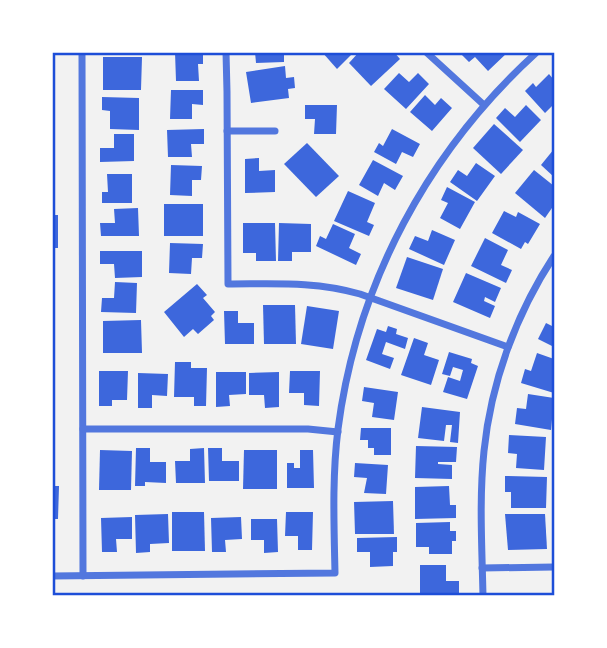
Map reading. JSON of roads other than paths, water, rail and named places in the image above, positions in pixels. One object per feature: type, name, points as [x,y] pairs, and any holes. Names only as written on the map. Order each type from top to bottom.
[{"type":"street","points":[[82,52],[83,576]]},
{"type":"street","points":[[226,52],[228,284],[311,284],[335,287],[508,348]]},
{"type":"street","points":[[426,52],[484,105]]},
{"type":"street","points":[[52,576],[335,573],[334,476],[338,432],[351,356],[369,297],[410,209],[441,160],[484,105],[537,52]]},
{"type":"street","points":[[227,131],[275,131]]},
{"type":"street","points":[[483,596],[484,451],[496,385],[524,309],[555,256]]},
{"type":"street","points":[[83,429],[308,429],[338,432]]},
{"type":"street","points":[[482,568],[555,567]]}]
